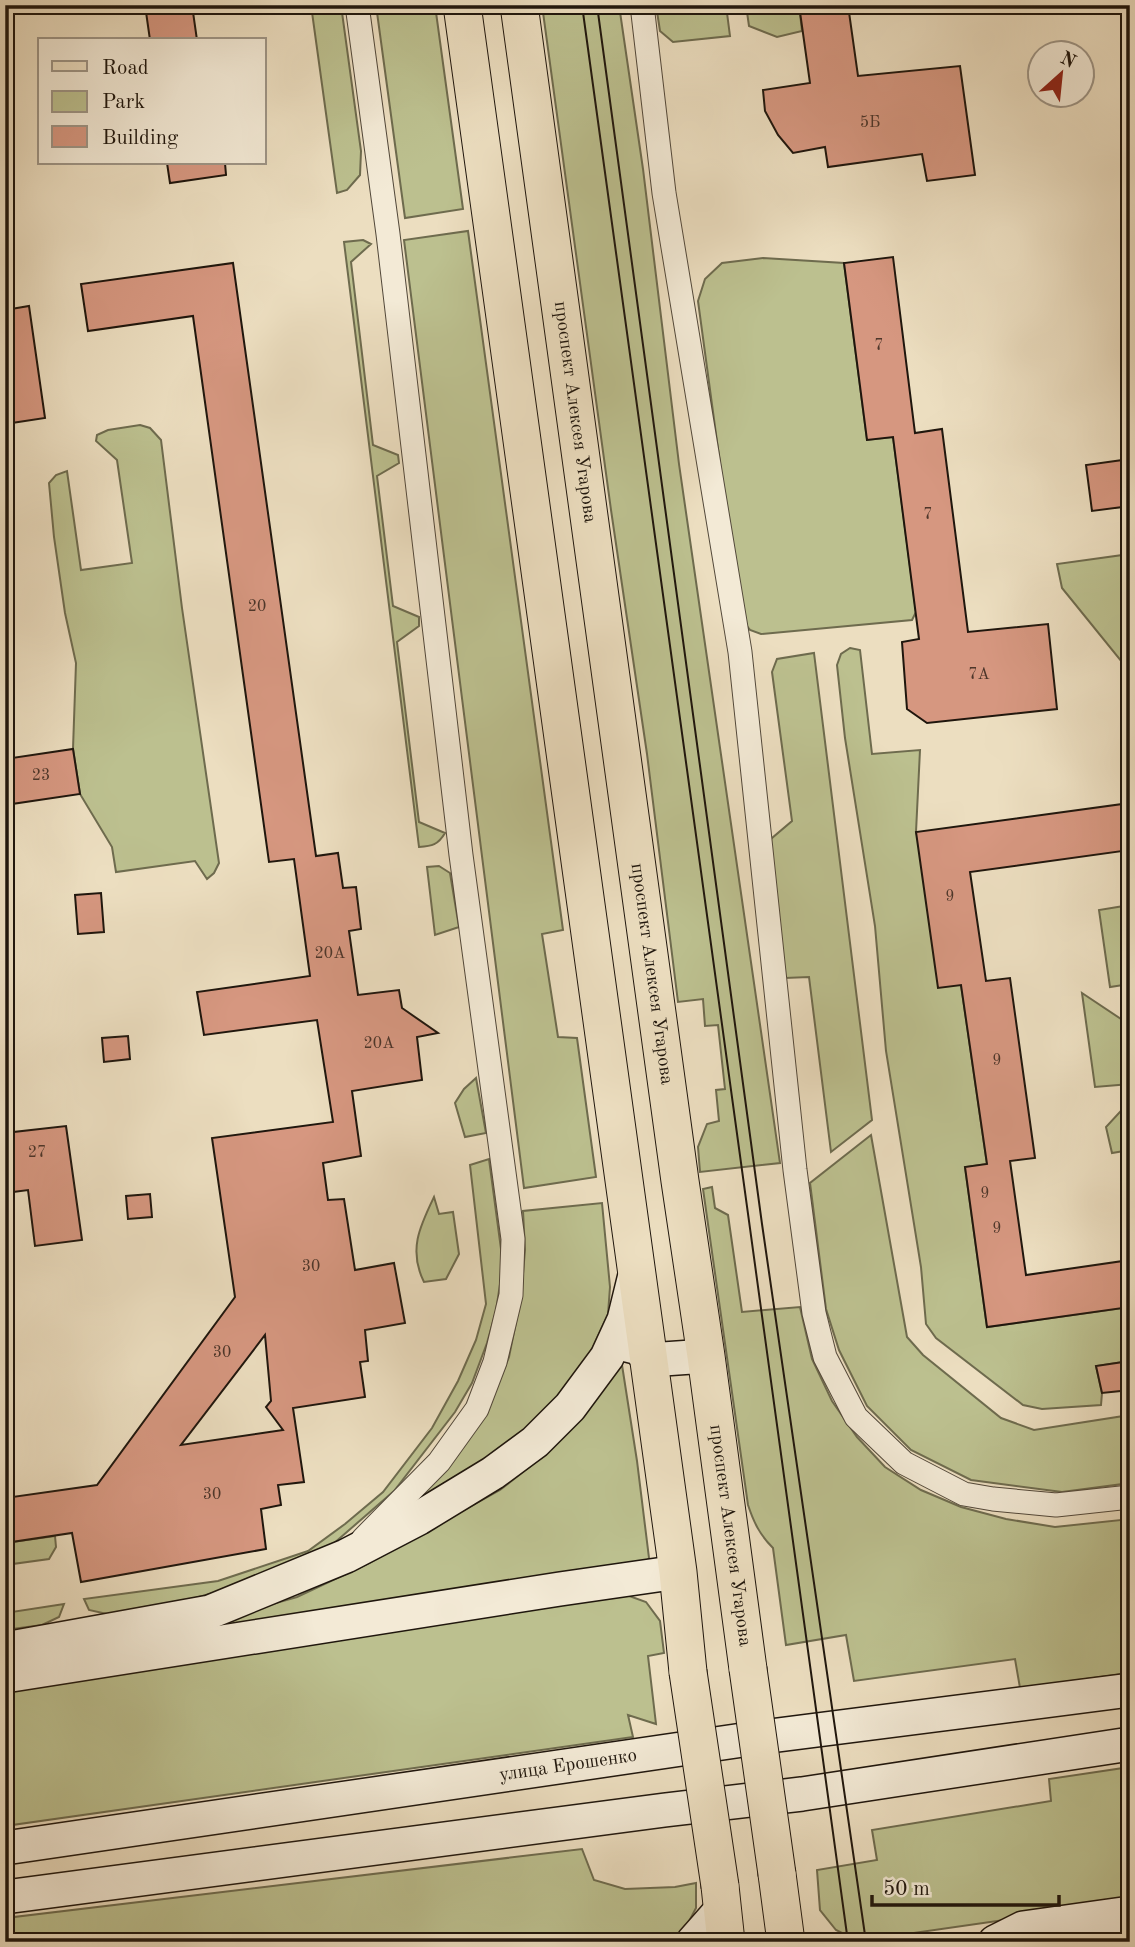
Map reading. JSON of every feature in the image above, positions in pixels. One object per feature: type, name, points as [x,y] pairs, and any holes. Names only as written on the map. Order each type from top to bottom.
[{"type":"main road","points":[[462,5],[678,1572],[688,1672],[723,1912],[693,1942]]},
{"type":"main road","name":"проспект Алексея Угарова","points":[[519,5],[786,1942]]},
{"type":"main road","points":[[5,1649],[210,1612],[346,1556],[419,1518],[493,1473],[535,1442],[570,1407],[607,1357],[624,1320],[636,1273]]},
{"type":"main road","points":[[607,1357],[620,1347],[628,1345],[639,1348],[649,1360]]},
{"type":"main road","points":[[649,1360],[706,1356]]},
{"type":"main road","points":[[5,1676],[560,1588],[678,1572]]},
{"type":"main road","name":"улица Ерошенко","points":[[13,1845],[770,1737],[1130,1690]]},
{"type":"main road","points":[[5,1898],[802,1794],[1130,1744]]},
{"type":"main road","points":[[995,1942],[1023,1928],[1130,1913]]},
{"type":"main road","points":[[1117,1942],[1130,1940]]},
{"type":"street","points":[[346,1556],[439,1462],[477,1409],[495,1362],[511,1294],[513,1239],[461,855],[389,248],[356,5]]},
{"type":"street","points":[[642,5],[664,193],[740,652],[794,1170],[814,1313],[825,1357],[856,1417],[904,1464],[964,1494],[1056,1505],[1130,1497]]},
{"type":"green space","points":[[311,5],[341,5],[361,151],[360,175],[347,190],[337,193]]},
{"type":"green space","points":[[376,5],[435,5],[463,209],[405,218]]},
{"type":"green space","points":[[542,5],[619,5],[643,169],[679,464],[780,1163],[700,1172],[698,1147],[707,1124],[719,1121],[716,1090],[725,1089],[718,1025],[705,1026],[703,999],[678,1002],[647,754]]},
{"type":"green space","points":[[656,5],[726,5],[730,36],[673,42],[660,31]]},
{"type":"green space","points":[[746,5],[799,5],[802,31],[777,37],[749,26]]},
{"type":"green space","points":[[468,231],[563,930],[542,934],[558,1037],[577,1038],[596,1177],[524,1188],[404,240]]},
{"type":"green space","points":[[363,240],[371,244],[351,262],[373,445],[398,455],[399,463],[377,476],[393,606],[419,617],[419,626],[397,642],[419,822],[445,833],[437,842],[424,847],[419,847],[344,242]]},
{"type":"green space","points":[[763,258],[844,263],[867,440],[893,437],[916,612],[912,620],[761,634],[750,630],[741,619],[698,301],[705,279],[722,263]]},
{"type":"green space","points":[[140,425],[150,428],[161,440],[219,863],[207,879],[195,861],[116,872],[112,847],[80,794],[73,749],[76,663],[65,613],[49,483],[56,475],[67,471],[81,570],[132,563],[117,460],[96,441],[97,435],[108,430]]},
{"type":"green space","points":[[1130,554],[1130,672],[1062,588],[1057,564]]},
{"type":"green space","points":[[850,648],[860,650],[872,754],[920,750],[916,832],[961,985],[987,1164],[965,1167],[987,1327],[1130,1307],[1130,1361],[1096,1366],[1102,1393],[1101,1405],[1042,1409],[1023,1405],[936,1338],[926,1324],[921,1267],[886,1051],[875,926],[845,738],[837,665],[841,654]]},
{"type":"green space","points":[[814,653],[872,1120],[831,1152],[809,977],[785,978],[765,844],[792,821],[772,672],[777,659]]},
{"type":"green space","points":[[439,866],[450,873],[459,927],[435,935],[427,867]]},
{"type":"green space","points":[[1130,905],[1130,984],[1110,987],[1099,910]]},
{"type":"green space","points":[[1082,993],[1130,1025],[1130,1084],[1095,1087]]},
{"type":"green space","points":[[476,1078],[486,1133],[465,1137],[455,1103],[464,1089]]},
{"type":"green space","points":[[1130,1101],[1130,1150],[1112,1153],[1106,1127]]},
{"type":"green space","points":[[871,1135],[907,1337],[923,1355],[1001,1418],[1034,1430],[1130,1415],[1130,1483],[1062,1492],[971,1480],[911,1450],[867,1406],[839,1350],[826,1309],[810,1183]]},
{"type":"green space","points":[[489,1159],[503,1264],[496,1311],[487,1343],[472,1383],[455,1412],[394,1491],[317,1558],[275,1576],[184,1601],[107,1614],[89,1610],[84,1599],[218,1581],[308,1551],[383,1492],[432,1428],[458,1381],[476,1340],[486,1304],[470,1165]]},
{"type":"green space","points":[[712,1187],[715,1208],[728,1215],[742,1312],[800,1307],[812,1359],[832,1401],[857,1437],[885,1467],[921,1490],[961,1507],[1006,1519],[1055,1527],[1130,1519],[1130,1673],[1020,1688],[1015,1659],[854,1681],[846,1635],[786,1645],[773,1548],[758,1528],[748,1505],[703,1189]]},
{"type":"green space","points":[[434,1197],[439,1214],[453,1212],[459,1254],[446,1279],[424,1282],[416,1249],[420,1228]]},
{"type":"green space","points":[[602,1203],[610,1287],[608,1314],[584,1366],[540,1418],[505,1448],[395,1516],[491,1402],[509,1357],[521,1297],[525,1250],[523,1211]]},
{"type":"green space","points":[[622,1365],[649,1558],[644,1565],[218,1629],[220,1619],[297,1597],[369,1563],[500,1490],[563,1437]]},
{"type":"green space","points":[[55,1536],[56,1547],[49,1559],[5,1565],[5,1543]]},
{"type":"green space","points":[[621,1593],[646,1602],[660,1621],[664,1653],[648,1656],[656,1724],[628,1715],[633,1737],[5,1826],[5,1687]]},
{"type":"green space","points":[[64,1604],[59,1617],[42,1625],[5,1630],[5,1613]]},
{"type":"green space","points":[[1130,1767],[1130,1902],[858,1941],[836,1930],[820,1910],[817,1870],[877,1860],[872,1830],[1051,1801],[1049,1779]]},
{"type":"green space","points":[[582,1849],[594,1880],[625,1889],[675,1887],[696,1883],[696,1908],[685,1929],[673,1942],[5,1942],[6,1918]]},
{"type":"building","points":[[145,5],[192,5],[197,38],[150,38]]},
{"type":"building","points":[[799,5],[848,5],[858,76],[960,66],[975,175],[927,181],[922,154],[828,167],[825,147],[793,153],[778,135],[765,111],[763,90],[810,83]]},
{"type":"building","points":[[167,164],[225,164],[226,175],[170,183]]},
{"type":"building","points":[[893,257],[915,433],[942,429],[968,632],[1048,624],[1057,709],[927,723],[907,709],[902,642],[919,639],[893,437],[867,440],[844,263]]},
{"type":"building","points":[[233,263],[316,856],[338,853],[343,888],[356,887],[361,929],[349,931],[358,995],[399,990],[402,1008],[438,1033],[417,1037],[422,1080],[352,1091],[361,1156],[323,1163],[328,1200],[344,1199],[355,1270],[394,1263],[405,1323],[365,1330],[368,1361],[360,1362],[365,1397],[293,1408],[304,1482],[278,1485],[281,1505],[261,1509],[266,1549],[81,1582],[72,1533],[5,1543],[5,1498],[97,1485],[235,1297],[212,1138],[333,1122],[317,1020],[204,1035],[197,992],[310,976],[294,859],[269,862],[193,316],[88,331],[81,284]],"holes":[[[265,1335],[271,1401],[266,1407],[283,1430],[181,1445]]]},
{"type":"building","points":[[29,306],[45,418],[5,424],[5,310]]},
{"type":"building","points":[[1130,459],[1130,506],[1092,511],[1086,465]]},
{"type":"building","points":[[73,749],[80,794],[5,805],[5,759]]},
{"type":"building","points":[[1130,803],[1130,850],[970,872],[986,981],[1010,978],[1035,1158],[1010,1161],[1026,1275],[1130,1260],[1130,1307],[987,1327],[965,1167],[987,1164],[961,985],[938,988],[916,832]]},
{"type":"building","points":[[101,893],[104,932],[78,934],[75,895]]},
{"type":"building","points":[[128,1036],[130,1059],[104,1062],[102,1038]]},
{"type":"building","points":[[66,1126],[82,1240],[35,1246],[28,1190],[5,1193],[5,1133]]},
{"type":"building","points":[[150,1194],[152,1217],[128,1219],[126,1196]]},
{"type":"building","points":[[1130,1361],[1130,1390],[1102,1393],[1096,1366]]},
{"type":"tram line","points":[[582,5],[848,1942]]},
{"type":"tram line","points":[[597,5],[762,1224],[866,1942]]}]
